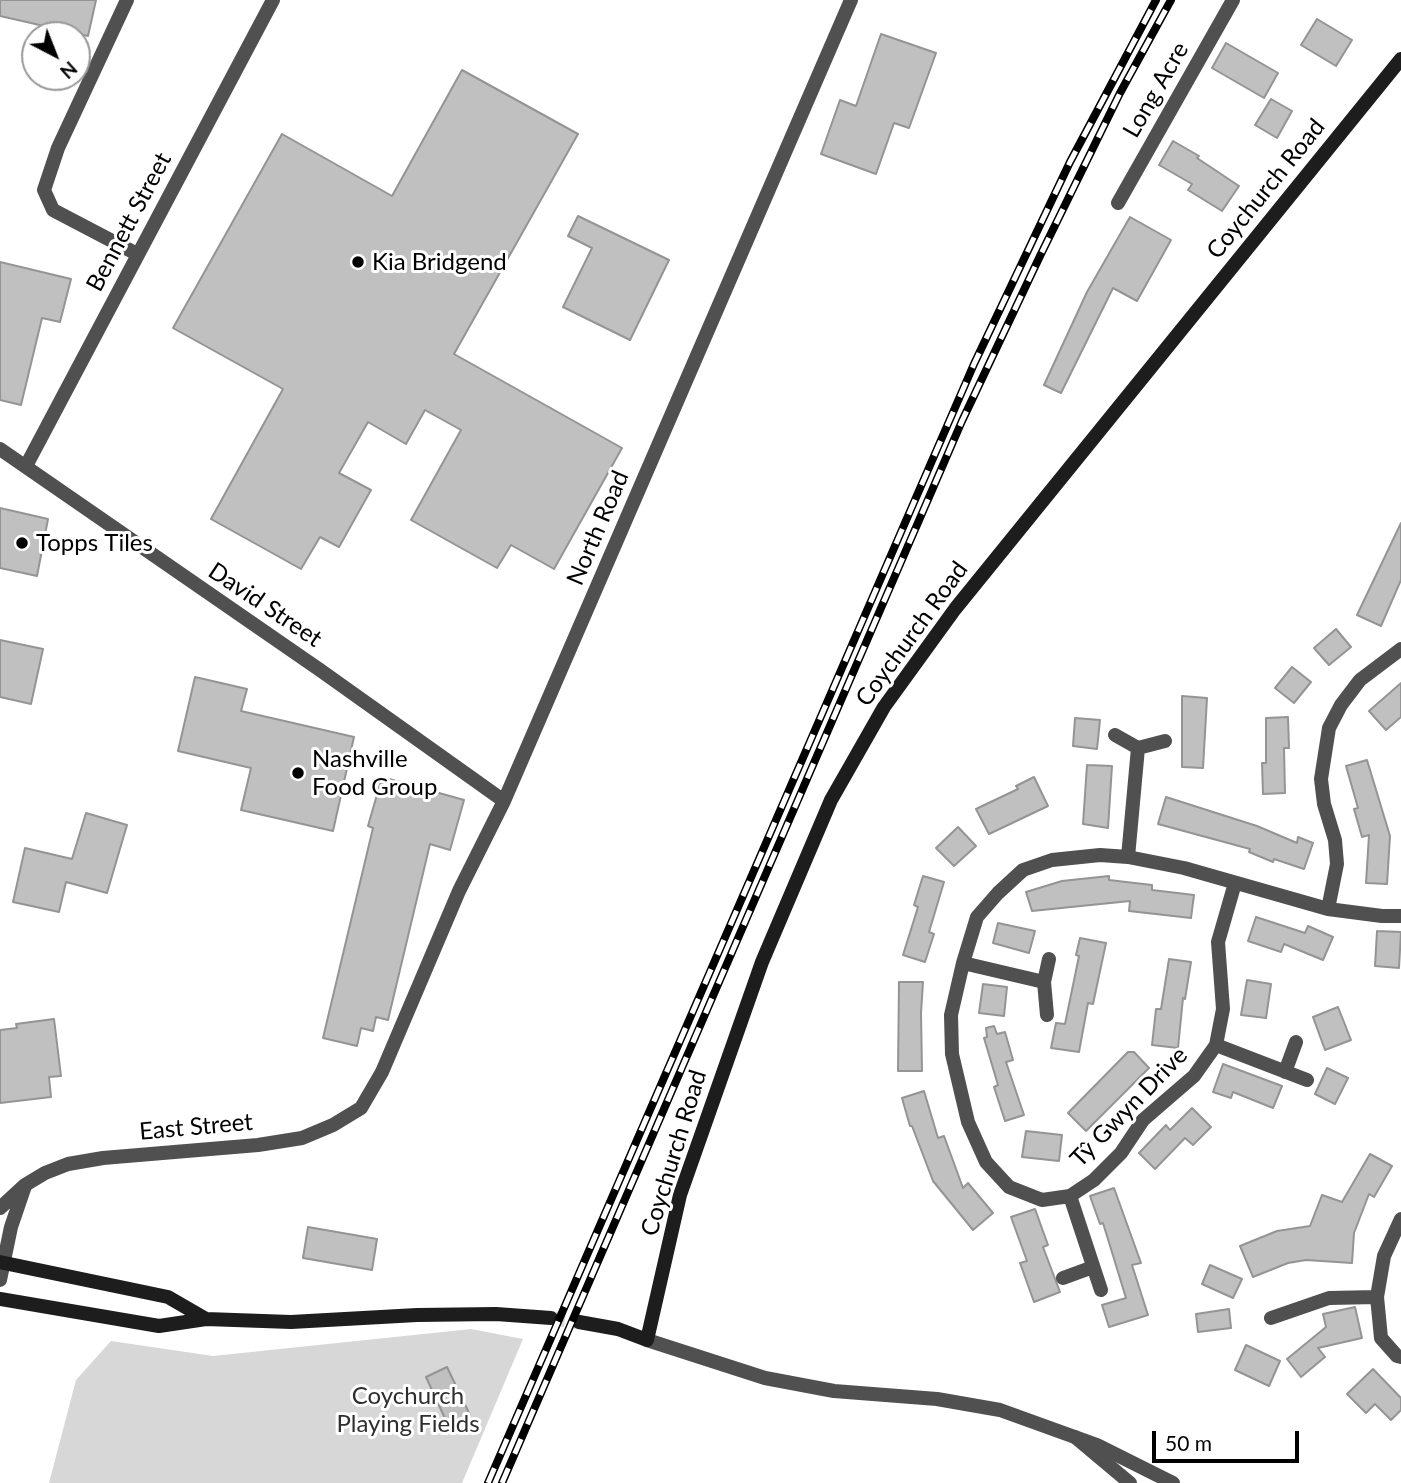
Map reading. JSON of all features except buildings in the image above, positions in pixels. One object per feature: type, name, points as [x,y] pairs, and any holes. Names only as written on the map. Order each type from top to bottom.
[{"type":"main road","name":"Coychurch Road","points":[[647,1340],[680,1195],[762,962],[831,800],[884,707],[963,600],[1401,59]]},
{"type":"main road","points":[[2,1263],[167,1297],[206,1319]]},
{"type":"main road","points":[[0,1299],[159,1326],[206,1319],[291,1322],[365,1317],[496,1314],[551,1318]]},
{"type":"main road","points":[[579,1322],[618,1329],[647,1340]]},
{"type":"street","points":[[127,0],[58,148],[44,190],[53,210],[137,254]]},
{"type":"street","name":"Bennett Street","points":[[26,466],[273,0]]},
{"type":"street","name":"North Road","points":[[382,1072],[459,891],[503,801],[851,0]]},
{"type":"street","name":"Long Acre","points":[[1118,203],[1233,0]]},
{"type":"street","name":"David Street","points":[[0,449],[320,670],[503,801]]},
{"type":"street","points":[[1328,909],[1337,864],[1335,840],[1324,804],[1321,779],[1329,729],[1340,705],[1360,680],[1401,649]]},
{"type":"street","points":[[1115,735],[1138,748],[1165,741]]},
{"type":"street","points":[[1128,857],[1138,748]]},
{"type":"street","name":"Tŷ Gwyn Drive","points":[[1236,883],[1218,943],[1223,1009],[1216,1045],[1194,1076],[1143,1120],[1121,1153],[1094,1180],[1070,1196],[1042,1200],[1009,1187],[986,1161],[968,1122],[952,1054],[951,1014],[977,917],[1023,870],[1052,860],[1100,855],[1128,857],[1184,868],[1328,909],[1401,916]]},
{"type":"street","points":[[1047,1015],[1044,982],[1049,959]]},
{"type":"street","points":[[963,963],[1044,982]]},
{"type":"street","points":[[1285,1072],[1296,1042]]},
{"type":"street","name":"Tŷ Gwyn Drive","points":[[1216,1045],[1307,1080]]},
{"type":"street","name":"East Street","points":[[0,1208],[25,1185],[68,1164],[302,1138],[333,1125],[361,1108],[382,1072]]},
{"type":"street","points":[[0,1280],[11,1227],[25,1185]]},
{"type":"street","name":"Tŷ Gwyn Drive","points":[[1070,1196],[1101,1290]]},
{"type":"street","points":[[1401,1219],[1384,1256],[1377,1297],[1381,1338],[1401,1357]]},
{"type":"street","points":[[1063,1278],[1093,1267]]},
{"type":"street","points":[[1271,1318],[1329,1298],[1377,1297]]},
{"type":"street","points":[[647,1340],[765,1378],[834,1391],[937,1399],[1000,1410],[1097,1445],[1173,1483]]},
{"type":"street","points":[[1074,1437],[1130,1483]]},
{"type":"green space","name":"Coychurch Playing Fields","points":[[471,1329],[523,1339],[462,1483],[49,1483],[76,1380],[111,1341],[213,1356]]},
{"type":"tunnel","points":[[551,1318],[579,1322]]},
{"type":"railway","points":[[488,1483],[974,364],[1070,162],[1156,0]]},
{"type":"railway","points":[[502,1483],[962,421],[1120,93],[1171,0]]},
{"type":"place","name":"Kia Bridgend","points":[[358,262]]},
{"type":"place","name":"Topps Tiles","points":[[22,543]]},
{"type":"place","name":"Nashville Food Group","points":[[298,773]]}]
